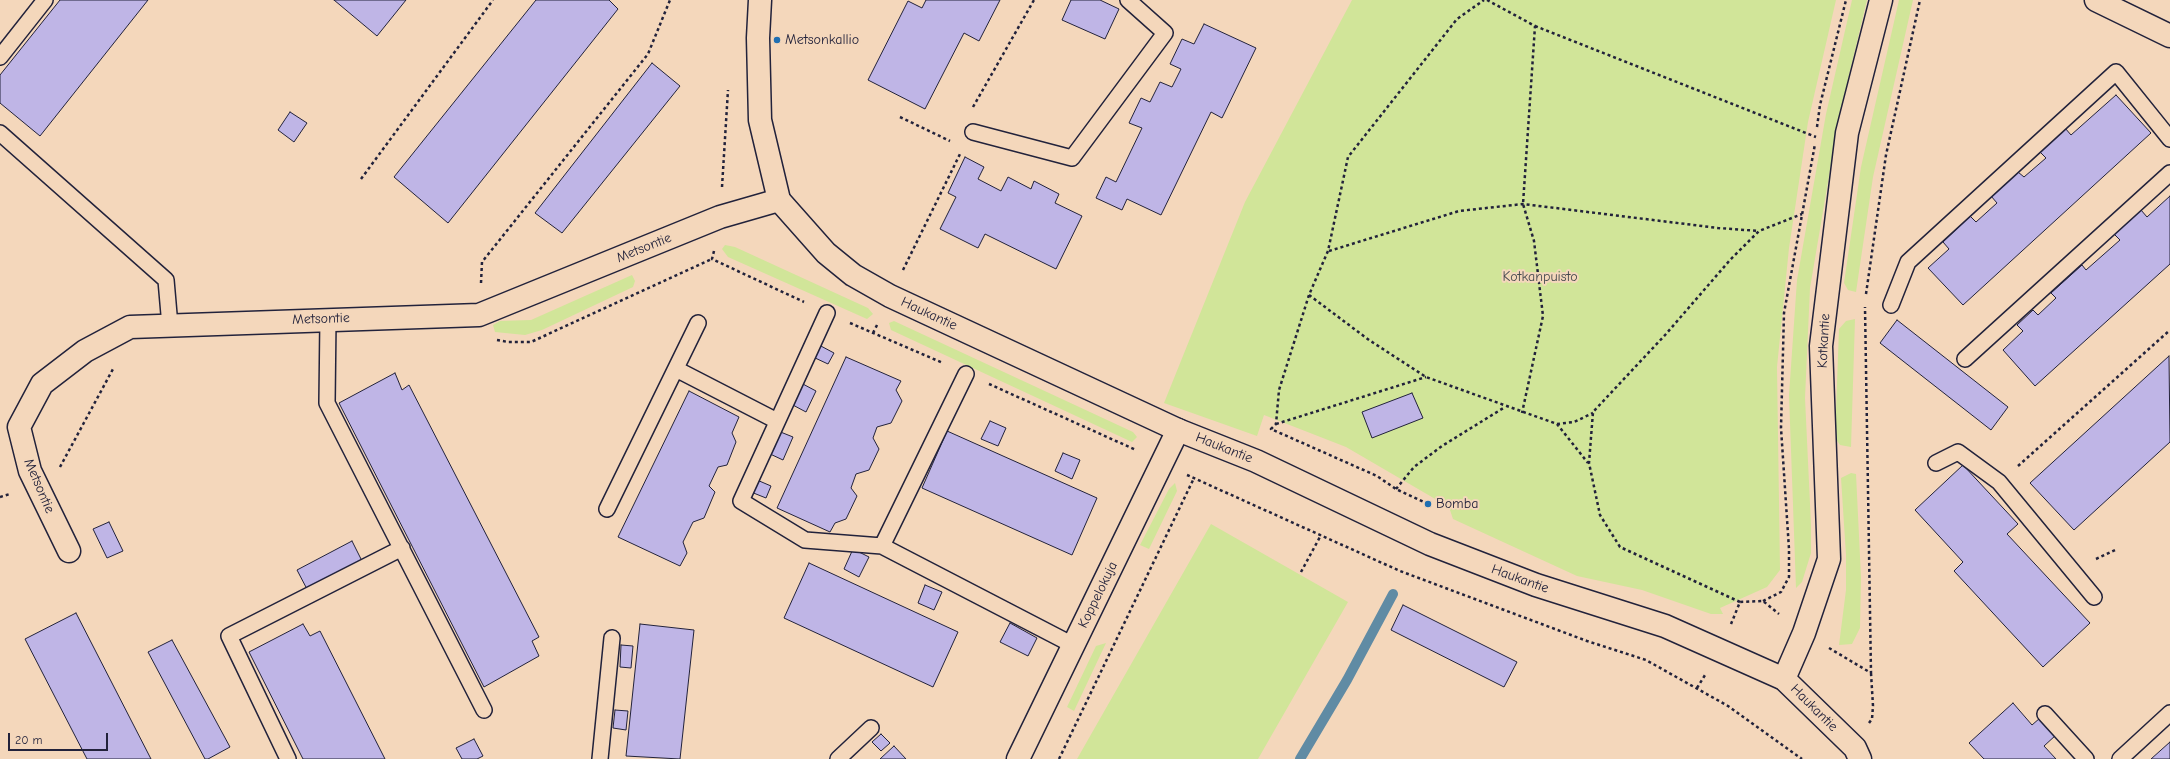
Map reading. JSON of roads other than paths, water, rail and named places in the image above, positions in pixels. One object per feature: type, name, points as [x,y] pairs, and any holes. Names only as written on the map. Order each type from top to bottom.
[{"type":"street","name":"Haukantie","points":[[760,0],[758,38],[760,120],[779,200],[826,253],[852,275],[890,296],[1178,430],[1256,461],[1430,544],[1536,585],[1665,626],[1784,679],[1855,748],[1860,759]]},
{"type":"street","name":"Kotkantie","points":[[1784,679],[1804,634],[1829,559],[1821,346],[1847,133],[1881,0]]},
{"type":"street","points":[[2096,0],[2170,36]]},
{"type":"street","name":"Metsontie","points":[[69,550],[30,471],[19,427],[42,384],[85,351],[130,327],[479,315],[720,217],[779,200]]},
{"type":"street","name":"Koppelokuja","points":[[1018,759],[1178,430]]},
{"type":"lane","points":[[0,57],[45,0]]},
{"type":"lane","points":[[973,132],[1072,158],[1165,33],[1128,0]]},
{"type":"lane","points":[[1891,305],[1908,262],[2116,72],[2170,139]]},
{"type":"lane","points":[[0,133],[166,280],[170,326]]},
{"type":"lane","points":[[1965,359],[2170,173]]},
{"type":"lane","points":[[827,313],[740,500],[805,540],[882,546],[1073,645]]},
{"type":"lane","points":[[328,319],[327,403],[484,710]]},
{"type":"lane","points":[[607,509],[698,323]]},
{"type":"lane","points":[[676,369],[777,421]]},
{"type":"lane","points":[[882,546],[966,374]]},
{"type":"lane","points":[[1936,463],[1958,452],[1999,482],[2094,597]]},
{"type":"lane","points":[[288,759],[229,636],[402,548]]},
{"type":"lane","points":[[600,759],[612,638]]},
{"type":"lane","points":[[2120,759],[2170,713]]},
{"type":"lane","points":[[2045,714],[2086,759]]},
{"type":"lane","points":[[838,759],[871,728]]},
{"type":"waterway","points":[[1300,759],[1347,680],[1393,594]]},
{"type":"place","name":"Metsonkallio","points":[[777,40]]},
{"type":"place","name":"Bomba","points":[[1428,504]]},
{"type":"park label","name":"Kotkanpuisto","points":[[1540,277]]}]
